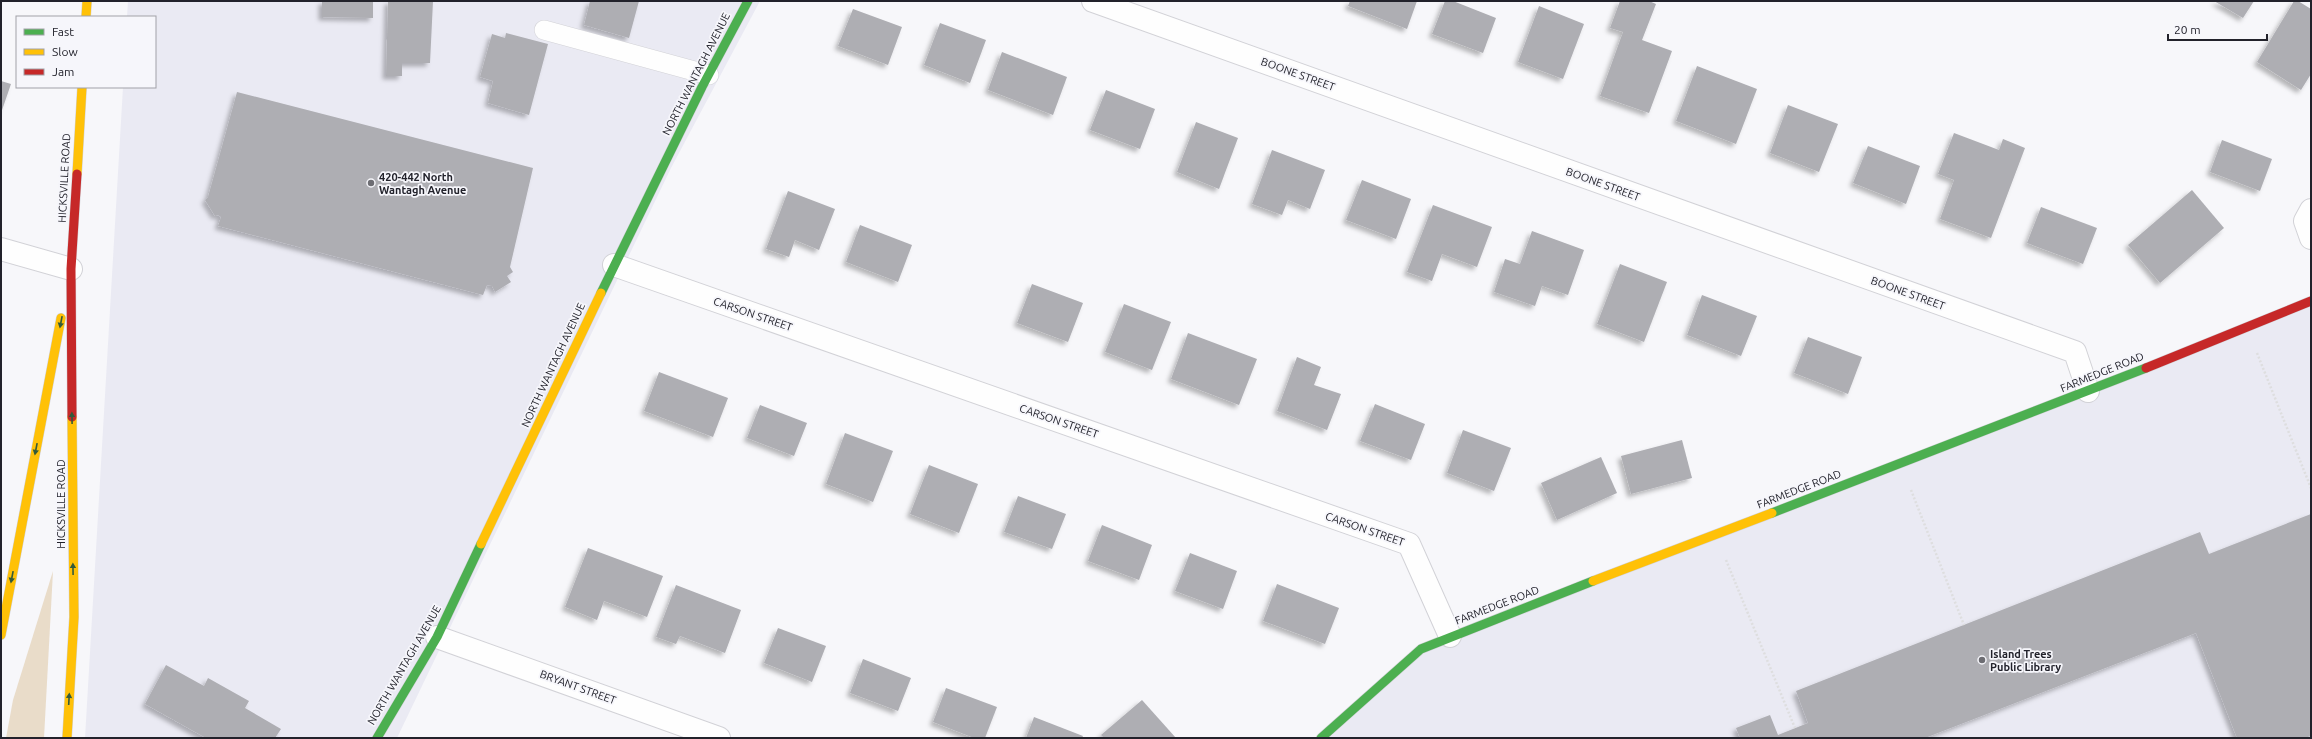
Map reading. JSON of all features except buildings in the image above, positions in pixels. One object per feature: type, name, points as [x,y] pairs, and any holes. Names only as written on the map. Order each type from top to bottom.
[{"type":"main road","points":[[86,16],[87,1]]},
{"type":"main road","name":"NORTH WANTAGH AVENUE","points":[[377,738],[437,636],[614,265],[709,75],[748,1]]},
{"type":"main road","name":"HICKSVILLE ROAD","points":[[67,738],[74,617],[71,269],[82,88]]},
{"type":"main road","name":"HICKSVILLE ROAD","points":[[1,635],[71,269]]},
{"type":"main road","name":"FARMEDGE ROAD","points":[[1321,738],[1421,649],[1450,636],[2088,391],[2311,301]]},
{"type":"street","name":"BOONE STREET","points":[[1093,1],[2075,352],[2088,391]]},
{"type":"street","points":[[2311,210],[2305,221],[2311,238]]},
{"type":"street","points":[[1,249],[71,269]]},
{"type":"street","name":"CARSON STREET","points":[[614,265],[1409,544],[1450,636]]},
{"type":"street","name":"BRYANT STREET","points":[[437,636],[719,738]]},
{"type":"lane","points":[[544,30],[709,75]]},
{"type":"path","points":[[2247,327],[2311,488]]},
{"type":"path","points":[[1900,463],[1964,625]]},
{"type":"path","points":[[1715,534],[1795,728]]},
{"type":"shaded area","points":[[128,1],[760,1],[671,168],[397,738],[85,738],[123,88],[156,88],[156,16],[127,16]]},
{"type":"shaded area","points":[[2311,304],[2311,738],[1321,738],[1423,653]]},
{"type":"shaded area","points":[[53,571],[44,738],[6,738],[13,700]]},
{"type":"traffic: fast","points":[[601,293],[702,87],[748,1]]},
{"type":"traffic: fast","points":[[1772,513],[2146,368]]},
{"type":"traffic: fast","points":[[377,738],[437,637],[481,544]]},
{"type":"traffic: fast","points":[[1321,738],[1421,649],[1593,581]]},
{"type":"traffic: slow","points":[[86,16],[87,1]]},
{"type":"traffic: slow","points":[[77,174],[82,88]]},
{"type":"traffic: slow","points":[[481,544],[601,293]]},
{"type":"traffic: slow","points":[[1,635],[61,318]]},
{"type":"traffic: slow","points":[[67,738],[74,617],[72,417]]},
{"type":"traffic: slow","points":[[1593,581],[1772,513]]},
{"type":"traffic: jam","points":[[72,417],[71,269],[77,174]]},
{"type":"traffic: jam","points":[[2146,368],[2311,301]]},
{"type":"place","name":"420-442 North Wantagh Avenue","points":[[371,183]]},
{"type":"place","name":"Island Trees Public Library","points":[[1982,660]]}]
